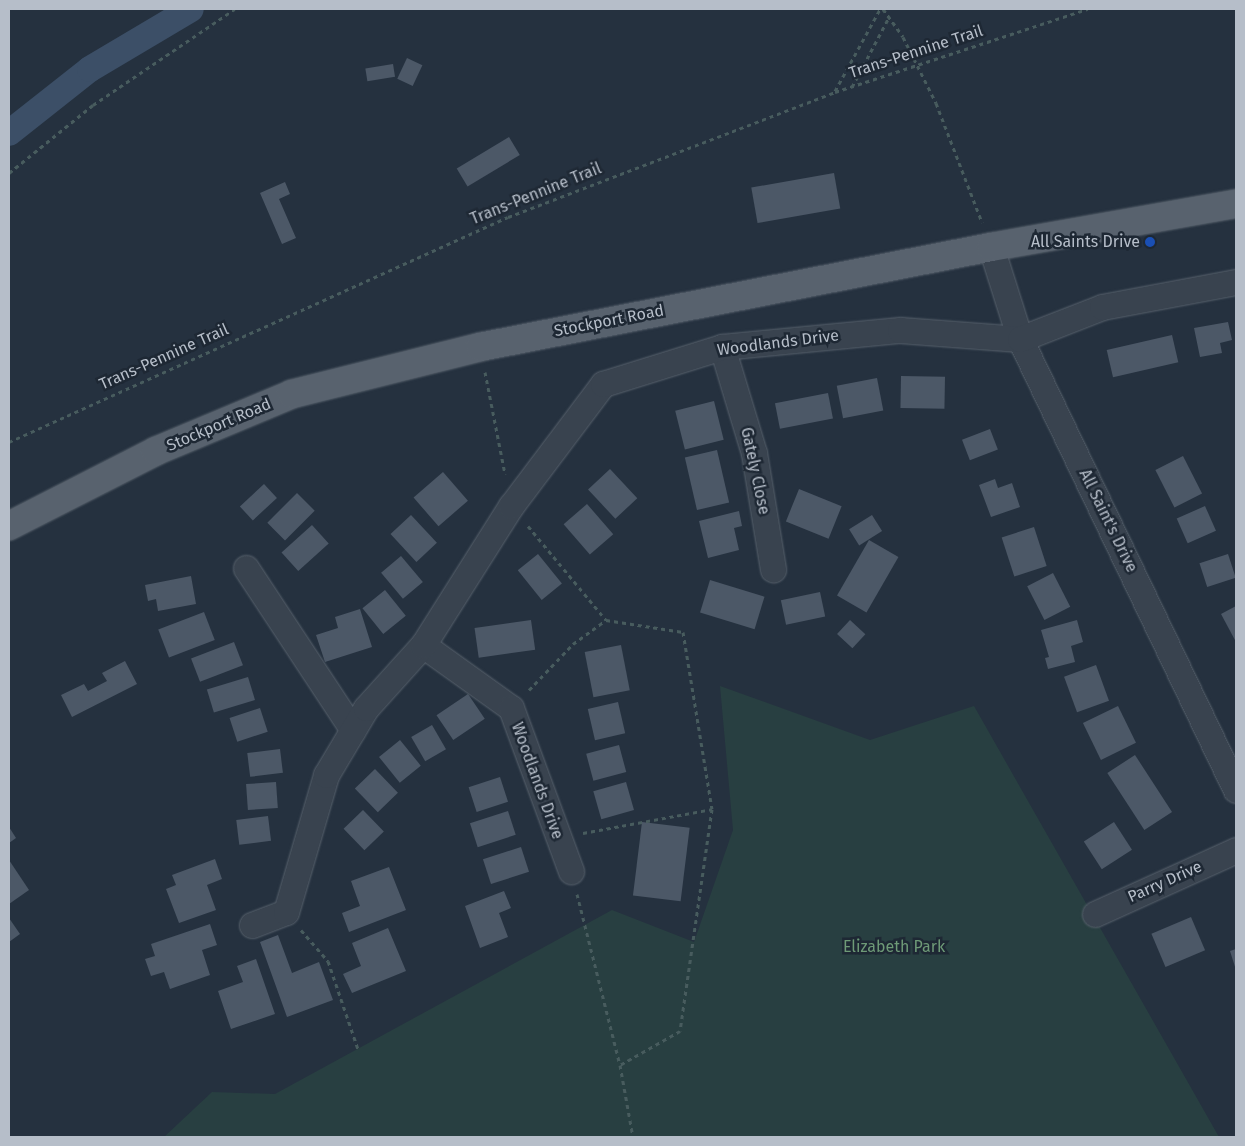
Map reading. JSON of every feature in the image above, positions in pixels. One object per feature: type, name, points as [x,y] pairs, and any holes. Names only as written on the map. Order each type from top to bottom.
[{"type":"main road","name":"Stockport Road","points":[[9,526],[156,451],[292,394],[480,347],[992,247],[1236,204]]},
{"type":"street","name":"All Saint's Drive","points":[[992,247],[1020,339],[1236,790]]},
{"type":"street","name":"Woodlands Drive","points":[[286,912],[326,775],[366,708],[423,645],[511,506],[603,384],[722,347],[900,330],[1020,339],[1102,307],[1236,282]]},
{"type":"street","name":"Gately Close","points":[[722,347],[754,453],[773,568]]},
{"type":"street","points":[[246,568],[353,730]]},
{"type":"street","name":"Woodlands Drive","points":[[423,645],[511,708],[557,838],[571,871]]},
{"type":"street","name":"Parry Drive","points":[[1094,914],[1236,850]]},
{"type":"street","points":[[252,925],[286,912]]},
{"type":"path","points":[[9,173],[93,105],[235,9]]},
{"type":"path","points":[[834,92],[882,9],[903,37],[936,103],[992,247]]},
{"type":"path","name":"Trans-Pennine Trail","points":[[9,442],[508,217],[834,92],[1088,9]]},
{"type":"path","points":[[852,87],[889,17]]},
{"type":"path","points":[[480,347],[511,506],[606,620],[683,632],[712,809],[680,1031],[620,1065]]},
{"type":"path","points":[[511,708],[574,644],[606,620]]},
{"type":"path","points":[[557,838],[712,809]]},
{"type":"path","points":[[571,871],[620,1065],[633,1137]]},
{"type":"path","points":[[286,912],[328,961],[358,1049]]},
{"type":"green space","name":"Elizabeth Park","points":[[720,686],[870,740],[974,706],[1219,1137],[164,1137],[212,1092],[275,1094],[612,910],[694,942],[733,830]]},
{"type":"building","points":[[407,58],[422,65],[413,86],[397,79]]},
{"type":"building","points":[[393,64],[395,77],[367,81],[365,68]]},
{"type":"building","points":[[509,137],[520,155],[468,186],[457,168]]},
{"type":"building","points":[[834,173],[840,208],[758,223],[751,188]]},
{"type":"building","points":[[285,182],[290,194],[279,199],[296,238],[282,244],[260,193]]},
{"type":"building","points":[[1228,322],[1232,340],[1220,343],[1222,353],[1200,357],[1194,328]]},
{"type":"building","points":[[1172,335],[1178,362],[1113,377],[1107,350]]},
{"type":"building","points":[[901,376],[945,377],[944,409],[900,408]]},
{"type":"building","points":[[877,378],[883,410],[843,418],[837,386]]},
{"type":"building","points":[[828,393],[833,419],[780,429],[775,403]]},
{"type":"building","points":[[714,401],[724,440],[685,449],[675,411]]},
{"type":"building","points":[[990,429],[998,450],[970,460],[962,440]]},
{"type":"building","points":[[717,450],[729,503],[697,510],[685,457]]},
{"type":"building","points":[[1183,456],[1202,493],[1174,507],[1155,470]]},
{"type":"building","points":[[610,469],[637,498],[615,519],[588,489]]},
{"type":"building","points":[[443,472],[468,501],[438,526],[414,498]]},
{"type":"building","points":[[995,479],[998,488],[1012,483],[1020,507],[991,517],[979,485]]},
{"type":"building","points":[[264,484],[277,498],[253,520],[240,507]]},
{"type":"building","points":[[799,489],[842,506],[829,539],[786,521]]},
{"type":"building","points":[[297,493],[315,511],[285,540],[267,523]]},
{"type":"building","points":[[587,504],[613,534],[590,555],[564,524]]},
{"type":"building","points":[[1205,506],[1216,531],[1188,543],[1177,519]]},
{"type":"building","points":[[739,511],[742,526],[734,528],[739,550],[708,558],[699,521]]},
{"type":"building","points":[[411,515],[437,543],[416,562],[391,534]]},
{"type":"building","points":[[872,515],[882,531],[859,545],[849,529]]},
{"type":"building","points":[[312,525],[329,544],[298,571],[282,552]]},
{"type":"building","points":[[1034,527],[1047,566],[1014,576],[1002,538]]},
{"type":"building","points":[[869,540],[898,557],[866,612],[837,595]]},
{"type":"building","points":[[538,554],[562,584],[542,600],[518,570]]},
{"type":"building","points":[[1228,554],[1236,578],[1207,587],[1199,563]]},
{"type":"building","points":[[401,556],[423,582],[403,599],[381,573]]},
{"type":"building","points":[[1053,573],[1070,607],[1044,620],[1027,586]]},
{"type":"building","points":[[191,576],[196,604],[158,611],[156,599],[148,601],[145,585]]},
{"type":"building","points":[[710,580],[765,597],[755,629],[700,613]]},
{"type":"building","points":[[385,590],[406,616],[383,634],[362,608]]},
{"type":"building","points":[[820,592],[825,616],[786,625],[781,600]]},
{"type":"building","points":[[1236,606],[1236,642],[1221,614]]},
{"type":"building","points":[[360,609],[372,647],[325,662],[316,635],[338,628],[335,617]]},
{"type":"building","points":[[204,612],[215,640],[169,658],[158,630]]},
{"type":"building","points":[[531,620],[535,650],[479,658],[475,628]]},
{"type":"building","points":[[850,620],[865,634],[852,648],[837,634]]},
{"type":"building","points":[[1077,620],[1083,642],[1071,646],[1075,662],[1048,669],[1045,658],[1049,657],[1041,630]]},
{"type":"building","points":[[234,642],[243,665],[200,682],[191,658]]},
{"type":"building","points":[[621,645],[630,690],[593,697],[585,652]]},
{"type":"building","points":[[125,661],[137,684],[72,717],[61,695],[84,684],[88,691],[107,681],[102,673]]},
{"type":"building","points":[[1096,665],[1109,701],[1077,712],[1064,677]]},
{"type":"building","points":[[248,677],[255,700],[214,713],[207,690]]},
{"type":"building","points":[[468,694],[485,719],[453,740],[436,715]]},
{"type":"building","points":[[618,702],[625,733],[595,740],[588,709]]},
{"type":"building","points":[[1118,706],[1136,743],[1101,760],[1083,723]]},
{"type":"building","points":[[260,708],[268,732],[237,742],[230,718]]},
{"type":"building","points":[[432,725],[446,749],[425,761],[411,737]]},
{"type":"building","points":[[400,740],[421,766],[400,783],[379,757]]},
{"type":"building","points":[[619,745],[626,772],[593,781],[586,754]]},
{"type":"building","points":[[280,749],[283,773],[250,777],[247,753]]},
{"type":"building","points":[[1135,755],[1172,812],[1144,830],[1107,773]]},
{"type":"building","points":[[375,769],[398,793],[378,812],[355,788]]},
{"type":"building","points":[[500,777],[508,802],[477,812],[469,787]]},
{"type":"building","points":[[276,782],[278,808],[248,810],[246,784]]},
{"type":"building","points":[[626,782],[634,810],[601,819],[593,791]]},
{"type":"building","points":[[363,810],[384,832],[364,850],[344,829]]},
{"type":"building","points":[[508,811],[516,835],[478,847],[470,823]]},
{"type":"building","points":[[268,816],[271,841],[239,845],[236,820]]},
{"type":"building","points":[[642,822],[690,828],[681,901],[633,895]]},
{"type":"building","points":[[1114,822],[1132,850],[1102,869],[1084,842]]},
{"type":"building","points":[[9,827],[16,838],[9,843]]},
{"type":"building","points":[[521,847],[529,872],[491,884],[483,859]]},
{"type":"building","points":[[215,859],[222,879],[207,885],[216,910],[179,923],[166,889],[176,885],[172,875]]},
{"type":"building","points":[[9,860],[29,890],[9,904]]},
{"type":"building","points":[[389,867],[406,910],[349,932],[342,913],[360,906],[351,881]]},
{"type":"building","points":[[504,891],[511,908],[499,913],[508,937],[480,948],[465,906]]},
{"type":"building","points":[[1191,917],[1205,950],[1165,967],[1151,934]]},
{"type":"building","points":[[9,918],[20,934],[9,942]]},
{"type":"building","points":[[210,924],[217,945],[202,950],[210,975],[170,989],[164,972],[151,976],[145,959],[155,956],[151,944]]},
{"type":"building","points":[[388,928],[406,971],[352,993],[343,974],[361,966],[352,943]]},
{"type":"building","points":[[278,935],[292,973],[319,962],[333,1000],[287,1017],[260,942]]},
{"type":"building","points":[[1236,949],[1236,970],[1230,951]]},
{"type":"building","points":[[256,959],[275,1014],[231,1029],[218,991],[243,982],[237,966]]},
{"type":"waterway","points":[[9,133],[90,69],[191,9]]},
{"type":"place","name":"All Saints Drive","points":[[1150,242]]}]
